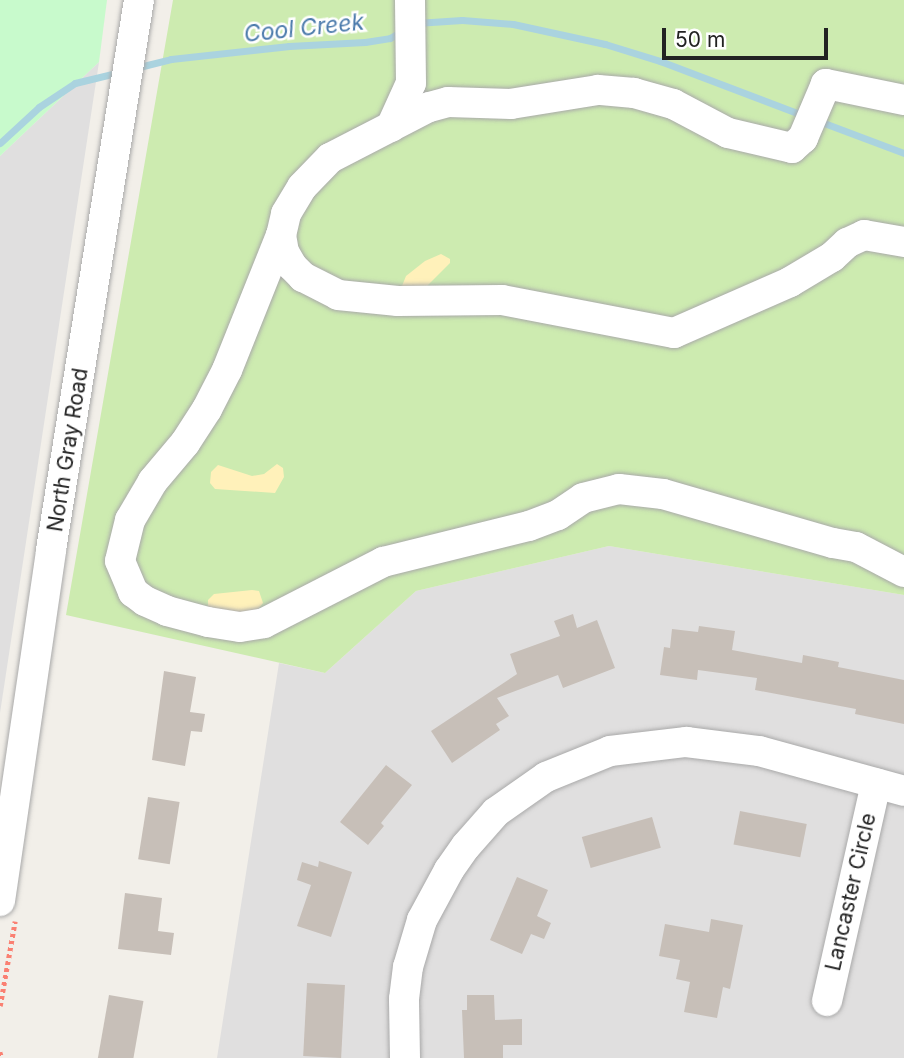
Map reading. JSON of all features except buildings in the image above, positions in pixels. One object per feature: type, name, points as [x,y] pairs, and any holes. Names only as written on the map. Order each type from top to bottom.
[{"type":"street","name":"North Gray Road","points":[[0,901],[139,0]]},
{"type":"street","points":[[391,127],[411,83],[410,1]]},
{"type":"street","points":[[904,100],[826,84],[805,133],[798,145],[792,148],[778,147],[728,133],[673,104],[634,93],[598,90],[511,104],[448,103],[429,107],[330,158],[315,172],[286,214],[281,235],[227,370],[207,409],[185,443],[153,481],[130,520],[120,561],[133,592],[145,601],[167,611],[240,627],[264,623],[383,562],[529,526],[558,515],[583,498],[619,489],[663,494],[832,543],[856,547],[904,572]]},
{"type":"street","points":[[281,235],[284,252],[303,277],[338,295],[398,301],[502,300],[674,333],[790,282],[832,257],[846,243],[864,235],[904,242]]},
{"type":"street","points":[[405,1058],[404,999],[414,946],[435,895],[466,846],[496,812],[527,788],[583,760],[632,746],[713,744],[759,751],[904,791]]},
{"type":"street","name":"Lancaster Circle","points":[[827,1001],[876,783]]},
{"type":"path","points":[[0,1052],[2,1058]]},
{"type":"shaded area","points":[[99,62],[0,713],[0,156]]},
{"type":"shaded area","points":[[609,546],[904,595],[904,1058],[217,1058],[279,663],[325,673],[416,591]]},
{"type":"green space","points":[[0,0],[107,0],[99,62],[0,156]]},
{"type":"green space","points":[[173,0],[904,0],[904,595],[609,546],[416,591],[325,673],[66,615]]},
{"type":"sand","points":[[441,254],[450,259],[450,263],[423,290],[402,286],[406,276],[425,261]]},
{"type":"sand","points":[[277,464],[283,468],[284,477],[275,493],[215,489],[210,483],[211,472],[218,465],[252,476],[264,474]]},
{"type":"sand","points":[[259,591],[263,603],[250,619],[214,614],[208,606],[208,600],[214,594]]},
{"type":"waterway","name":"Cool Creek","points":[[416,23],[462,20],[513,24],[605,44],[660,61],[805,116]]},
{"type":"waterway","name":"Cool Creek","points":[[135,68],[171,59],[289,46],[365,42],[390,38],[402,31]]},
{"type":"waterway","name":"Cool Creek","points":[[0,143],[39,107],[75,83],[120,72]]},
{"type":"waterway","name":"Cool Creek","points":[[816,120],[904,153]]}]
